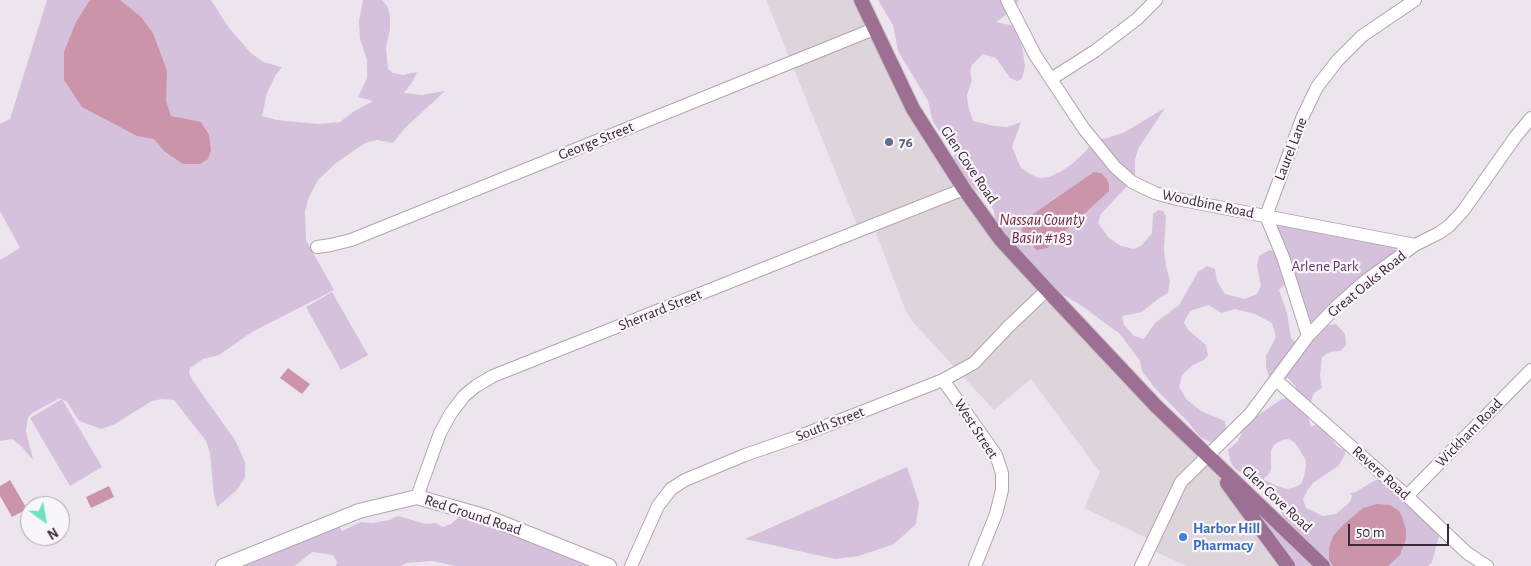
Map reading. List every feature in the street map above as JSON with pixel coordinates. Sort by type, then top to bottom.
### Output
[{"type":"main road","name":"Glen Cove Road","points":[[861,0],[913,109],[964,189],[1000,239],[1156,406],[1323,566]]},
{"type":"main road","name":"Glen Cove Road","points":[[1208,457],[1288,566]]},
{"type":"street","name":"Woodbine Road","points":[[1007,0],[1035,55],[1084,129],[1115,167],[1132,182],[1155,193],[1177,199],[1415,244]]},
{"type":"street","points":[[1051,79],[1095,51],[1137,18],[1156,0]]},
{"type":"street","name":"Laurel Lane","points":[[1266,216],[1303,116],[1318,87],[1337,61],[1362,36],[1415,0]]},
{"type":"street","name":"George Street","points":[[316,247],[351,240],[874,29]]},
{"type":"street","name":"Great Oaks Road","points":[[1141,566],[1178,487],[1250,414],[1308,336],[1364,282],[1415,244],[1439,234],[1449,226],[1463,211],[1531,118]]},
{"type":"street","name":"Sherrard Street","points":[[417,497],[440,433],[451,413],[470,392],[493,376],[964,189]]},
{"type":"street","points":[[1266,216],[1283,256],[1308,336]]},
{"type":"street","name":"South Street","points":[[631,566],[658,506],[671,489],[686,480],[745,455],[800,436],[943,380],[974,363],[1046,290]]},
{"type":"street","name":"Wickham Road","points":[[1407,496],[1531,370]]},
{"type":"street","name":"West Street","points":[[943,380],[996,455],[1002,472],[1002,490],[996,514],[976,566]]},
{"type":"street","name":"Revere Road","points":[[1276,380],[1407,496],[1467,553],[1487,566]]},
{"type":"street","name":"Red Ground Road","points":[[223,566],[359,511],[417,497],[487,517],[609,566]]},
{"type":"shaded area","points":[[766,0],[861,0],[964,189],[1208,457],[1288,566],[1186,566],[1150,549],[1153,541],[1084,508],[1100,472],[1031,379],[994,410],[911,320],[873,225],[859,230]]},
{"type":"green space","points":[[47,0],[211,0],[229,28],[250,52],[263,62],[282,67],[275,76],[267,93],[262,116],[277,120],[318,124],[340,122],[373,101],[358,97],[367,78],[367,60],[360,39],[359,21],[363,0],[382,0],[387,6],[390,15],[390,29],[386,47],[388,69],[393,73],[403,75],[417,72],[404,93],[422,95],[445,91],[405,128],[393,143],[377,140],[365,143],[336,163],[318,180],[309,197],[305,211],[306,240],[334,290],[252,332],[219,355],[203,359],[190,368],[189,373],[193,381],[235,440],[245,462],[245,477],[237,490],[217,507],[210,453],[206,441],[174,400],[162,399],[152,401],[115,424],[102,429],[79,421],[67,402],[60,398],[32,413],[28,418],[26,431],[33,460],[12,439],[0,441],[0,260],[20,248],[0,211],[0,124],[10,119]]},
{"type":"green space","name":"Arlene Park","points":[[878,0],[1019,0],[1007,14],[996,22],[1014,26],[1022,46],[1025,66],[1022,79],[1017,81],[1010,78],[996,58],[983,54],[972,65],[970,72],[972,80],[967,95],[968,106],[973,121],[1007,127],[1021,122],[1012,147],[1021,168],[1040,178],[1049,177],[1072,164],[1087,150],[1093,140],[1125,132],[1165,108],[1138,149],[1135,160],[1135,176],[1101,214],[1098,223],[1109,238],[1121,246],[1134,249],[1142,245],[1152,233],[1153,214],[1158,210],[1163,211],[1166,216],[1164,249],[1170,281],[1168,293],[1142,312],[1122,316],[1124,325],[1134,336],[1144,339],[1155,323],[1179,305],[1198,272],[1207,266],[1215,269],[1217,281],[1225,294],[1245,299],[1257,294],[1261,286],[1257,266],[1259,256],[1269,250],[1278,252],[1266,216],[1415,245],[1308,336],[1289,285],[1284,285],[1279,290],[1287,313],[1291,338],[1297,344],[1315,335],[1328,325],[1336,324],[1345,334],[1346,345],[1341,351],[1330,352],[1322,357],[1320,376],[1322,388],[1314,393],[1307,414],[1311,427],[1329,417],[1328,434],[1337,446],[1346,451],[1338,466],[1313,483],[1307,491],[1303,499],[1306,508],[1323,516],[1336,514],[1350,502],[1352,496],[1350,493],[1356,492],[1385,476],[1440,532],[1432,562],[1428,566],[1288,566],[1208,457],[1288,526],[1276,502],[1264,487],[1235,469],[1230,461],[1228,450],[1238,441],[1244,427],[1254,418],[1282,399],[1292,397],[1296,392],[1296,387],[1288,378],[1280,380],[1269,376],[1266,367],[1266,356],[1276,337],[1272,323],[1255,314],[1235,309],[1221,313],[1209,305],[1190,311],[1184,322],[1188,330],[1206,345],[1208,356],[1193,365],[1182,375],[1179,387],[1187,400],[1201,411],[1225,421],[1226,431],[1210,442],[1200,437],[1154,387],[1142,371],[1140,361],[1120,334],[1079,304],[1037,280],[993,228],[994,211],[988,201],[964,179],[955,165],[954,151],[933,122],[928,101],[898,51],[893,25]],"holes":[[[1288,439],[1294,442],[1305,459],[1306,465],[1301,484],[1287,489],[1263,479],[1269,474],[1271,469],[1271,450],[1275,444]]]},
{"type":"green space","points":[[332,292],[368,355],[341,370],[306,307]]},
{"type":"green space","points":[[62,399],[102,467],[70,486],[30,418]]},
{"type":"green space","points":[[907,467],[919,503],[916,524],[894,544],[859,556],[835,559],[745,539]]},
{"type":"green space","points":[[463,514],[516,535],[533,544],[554,547],[601,566],[456,566],[432,561],[406,563],[401,566],[336,566],[337,562],[333,555],[312,552],[295,566],[229,566],[337,523],[342,531],[361,522],[373,523],[398,516],[426,524],[435,523],[443,527],[451,524]]},
{"type":"water","points":[[90,0],[120,0],[141,17],[153,33],[167,71],[166,101],[171,116],[201,122],[209,135],[211,150],[208,159],[200,164],[183,164],[164,151],[154,139],[137,136],[82,107],[64,80],[64,52],[76,22]]},
{"type":"water","name":"Nassau County Basin #183","points":[[1094,172],[1101,173],[1106,178],[1109,184],[1109,191],[1047,248],[1037,250],[1028,242],[1022,230],[1023,221]]},
{"type":"water","points":[[288,368],[310,384],[302,394],[280,378]]},
{"type":"water","points":[[10,480],[20,497],[20,513],[12,517],[0,496],[0,486]]},
{"type":"water","points":[[109,486],[114,497],[91,508],[86,497]]},
{"type":"water","points":[[1377,504],[1390,505],[1399,511],[1402,517],[1406,530],[1406,539],[1400,555],[1388,566],[1333,566],[1329,560],[1329,548],[1333,536],[1363,508]]},
{"type":"place","name":"76","points":[[889,142]]},
{"type":"place","name":"Harbor Hill Pharmacy","points":[[1183,537]]}]
